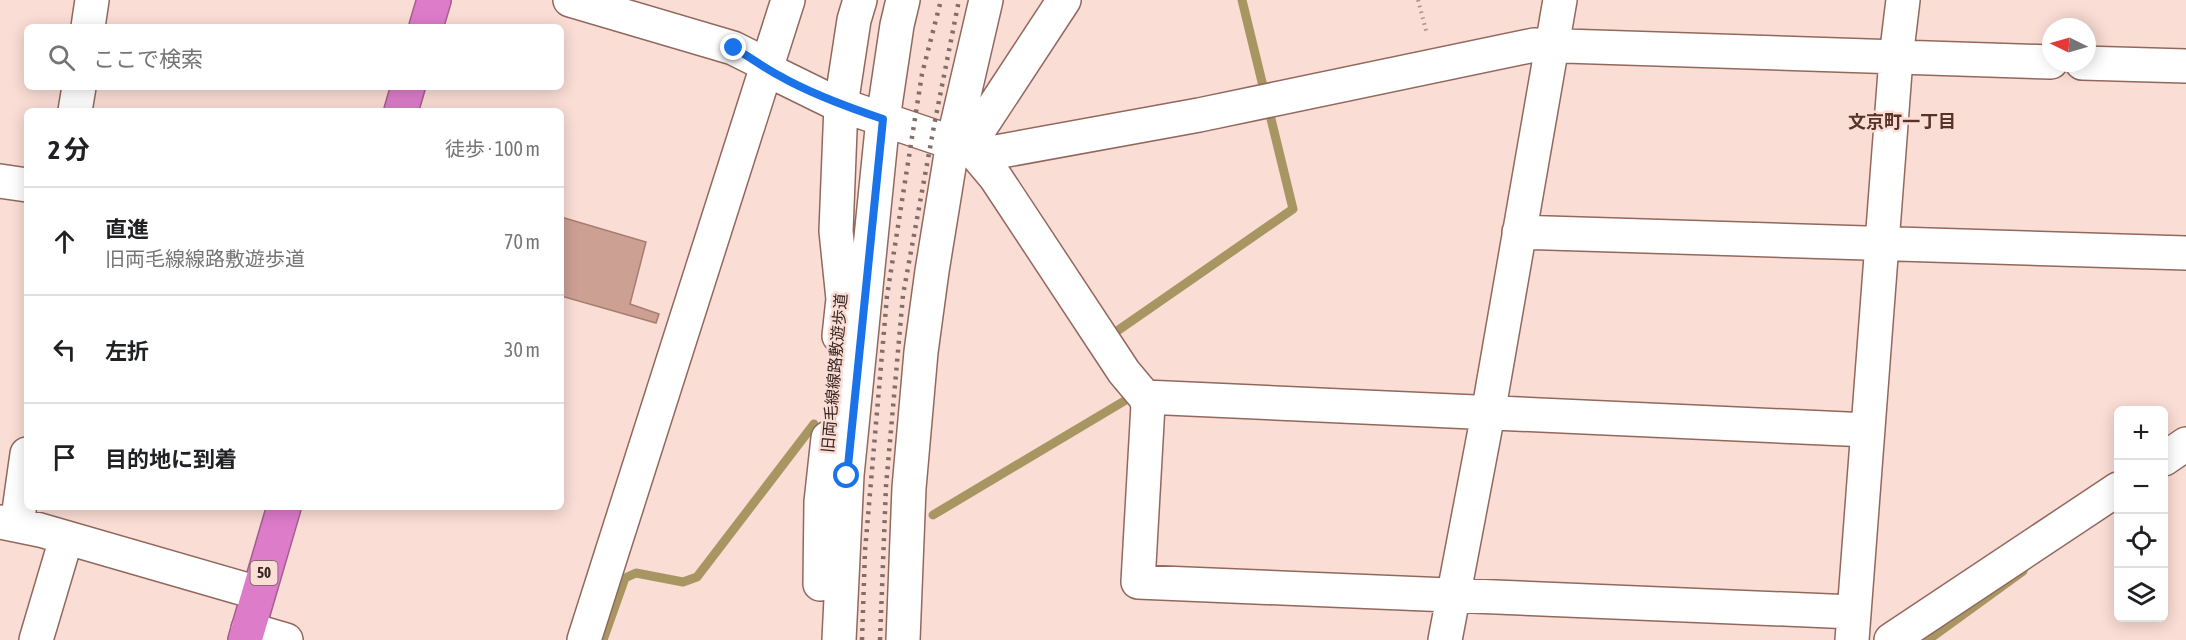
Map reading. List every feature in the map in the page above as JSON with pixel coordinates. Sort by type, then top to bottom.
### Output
[{"type":"highway","points":[[427,24],[434,0]]},
{"type":"highway","points":[[402,108],[407,90]]},
{"type":"highway","name":"50","points":[[246,634],[283,510]]},
{"type":"street","points":[[88,24],[92,0]]},
{"type":"street","points":[[570,0],[734,48],[776,74],[841,105],[985,154],[1199,115],[1534,45],[2042,62]]},
{"type":"street","points":[[584,640],[788,0]]},
{"type":"street","name":"旧両毛線線路敷遊歩道","points":[[819,640],[821,502],[843,299],[836,231],[841,105],[854,20],[860,0]]},
{"type":"street","name":"旧両毛線線路敷遊歩道","points":[[839,640],[847,476],[883,119],[903,0]]},
{"type":"street","points":[[903,640],[908,500],[921,352],[932,271],[964,147],[986,0]]},
{"type":"street","points":[[964,147],[978,131],[1064,0]]},
{"type":"street","points":[[1446,640],[1560,0]]},
{"type":"street","points":[[964,147],[996,178],[1148,405],[1137,582],[1454,594],[1852,626],[1896,58],[1903,0]]},
{"type":"street","points":[[2096,63],[2186,66]]},
{"type":"street","points":[[76,108],[78,90]]},
{"type":"street","points":[[0,181],[24,185]]},
{"type":"street","points":[[1519,232],[2186,254]]},
{"type":"street","points":[[1144,398],[1868,430]]},
{"type":"street","points":[[2168,456],[2186,444]]},
{"type":"street","points":[[24,465],[8,524],[40,530],[258,593]]},
{"type":"street","points":[[1891,640],[2114,492]]},
{"type":"street","points":[[36,640],[66,539]]},
{"type":"street","points":[[246,634],[286,640]]},
{"type":"building","points":[[564,218],[646,242],[630,304],[659,314],[656,323],[564,297]]},
{"type":"waterway","points":[[1107,338],[1293,209],[1242,0]]},
{"type":"waterway","points":[[933,515],[1131,397],[1129,394]]},
{"type":"waterway","points":[[603,640],[625,578],[636,573],[683,582],[697,577],[814,424]]},
{"type":"waterway","points":[[1928,640],[2023,571]]},
{"type":"railway","points":[[862,640],[865,551],[887,296],[922,74],[941,0]]},
{"type":"railway","points":[[880,640],[886,486],[903,295],[959,0]]},
{"type":"district","name":"文京町一丁目","points":[[1902,122]]},
{"type":"route","points":[[734,48],[776,74],[835,104],[883,119],[847,476]]}]
